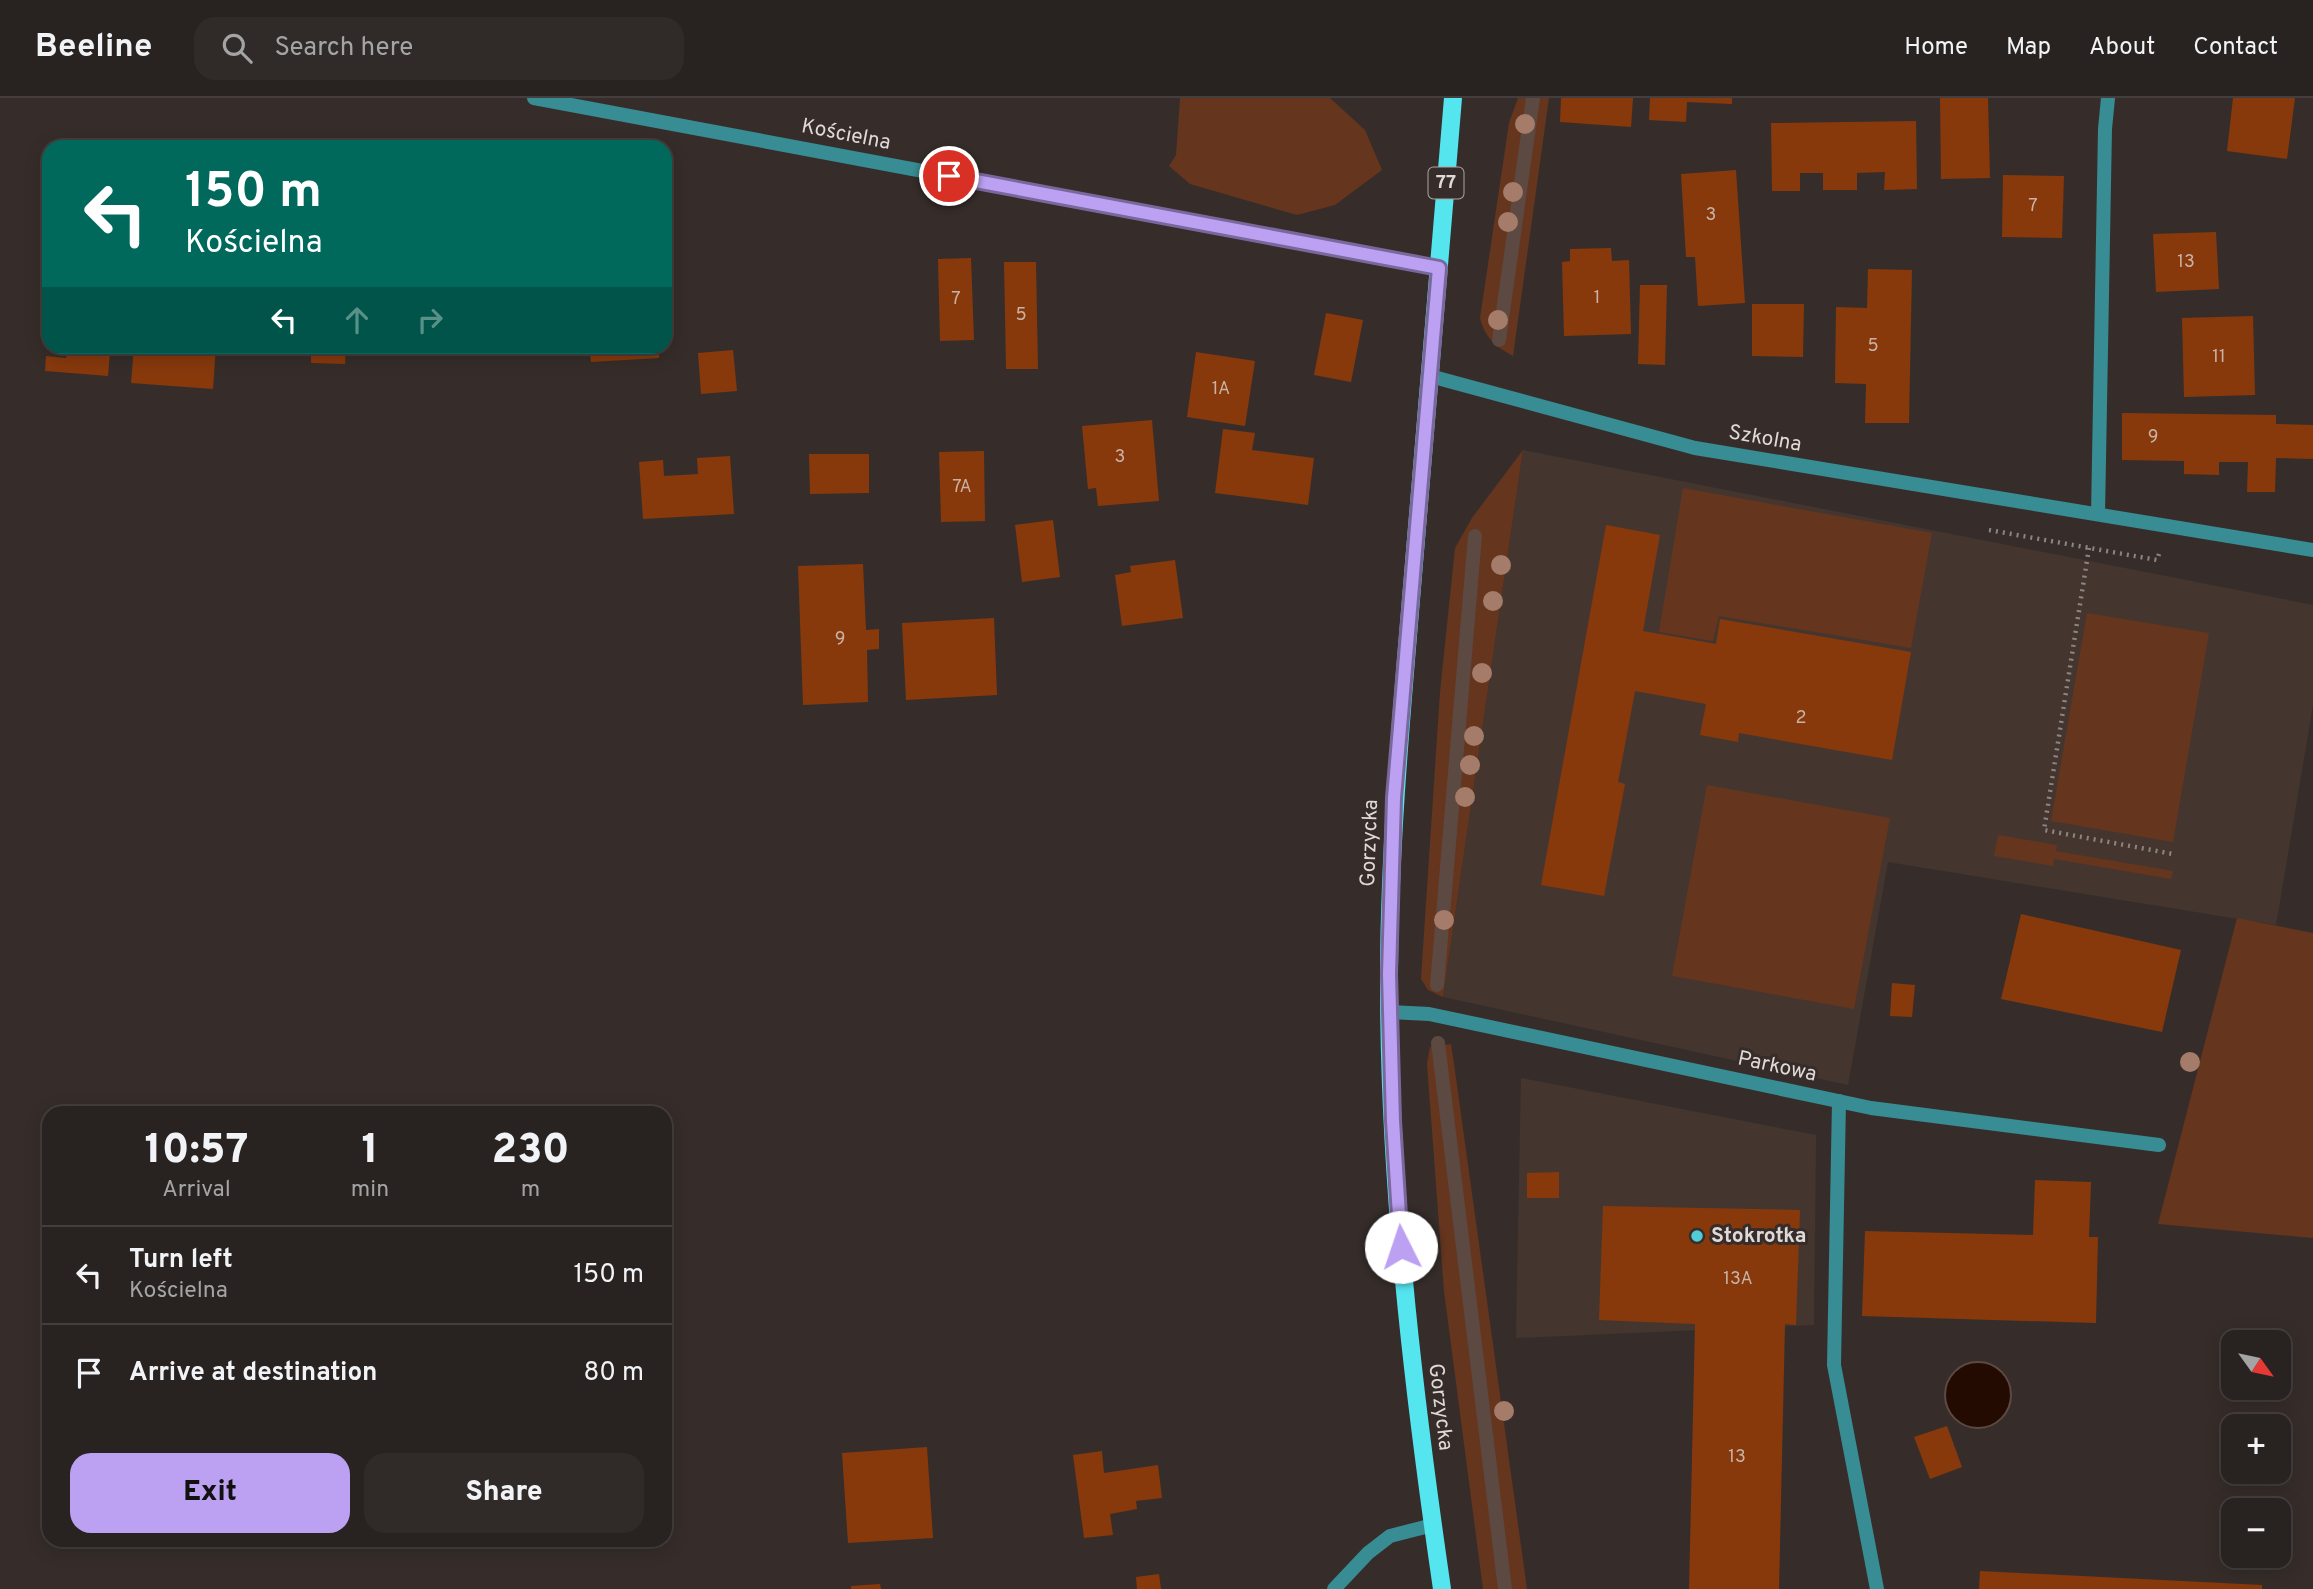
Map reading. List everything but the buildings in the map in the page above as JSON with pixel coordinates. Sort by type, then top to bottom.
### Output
[{"type":"main road","name":"Gorzycka","points":[[1442,1589],[1402,1266],[1390,1012],[1394,798],[1453,98]]},
{"type":"street","name":"Kościelna","points":[[534,98],[1439,268]]},
{"type":"street","points":[[2098,514],[2105,128],[2108,98]]},
{"type":"street","name":"Szkolna","points":[[1430,376],[1695,448],[2313,550]]},
{"type":"street","name":"Parkowa","points":[[1390,1012],[1429,1014],[1871,1108],[2159,1144]]},
{"type":"street","points":[[1839,1101],[1834,1365],[1877,1589]]},
{"type":"street","points":[[1335,1589],[1368,1553],[1390,1536],[1433,1525]]},
{"type":"path","points":[[2089,548],[2044,830],[2173,854]]},
{"type":"shaded area","points":[[1180,98],[1330,98],[1365,130],[1382,170],[1335,205],[1297,215],[1190,184],[1169,166],[1176,155]]},
{"type":"shaded area","points":[[1518,98],[1549,98],[1513,356],[1492,341],[1480,318],[1509,123]]},
{"type":"shaded area","points":[[1523,450],[2313,605],[2313,705],[2276,925],[1888,862],[1848,1085],[1443,997]]},
{"type":"shaded area","points":[[1523,450],[1443,997],[1428,990],[1421,979],[1440,692],[1455,548],[1472,518]]},
{"type":"shaded area","points":[[1683,488],[1932,533],[1911,648],[1719,616],[1713,641],[1659,632]]},
{"type":"shaded area","points":[[2087,613],[2209,633],[2173,842],[2051,821]]},
{"type":"shaded area","points":[[1707,785],[1890,818],[1854,1009],[1672,976]]},
{"type":"shaded area","points":[[1998,835],[2057,845],[2056,851],[2173,871],[2171,879],[2054,859],[2053,866],[1994,856]]},
{"type":"shaded area","points":[[2237,918],[2313,933],[2313,1238],[2158,1224]]},
{"type":"shaded area","points":[[1451,1044],[1527,1589],[1483,1589],[1444,1291],[1427,1064],[1430,1047]]},
{"type":"shaded area","points":[[1521,1078],[1816,1135],[1814,1325],[1516,1338]]},
{"type":"shaded area","points":[[1978,1362],[1991,1365],[2001,1372],[2008,1382],[2011,1395],[2008,1408],[2001,1418],[1991,1425],[1978,1428],[1965,1425],[1955,1418],[1948,1408],[1945,1395],[1948,1382],[1955,1372],[1965,1365]]},
{"type":"waterway","points":[[1499,340],[1533,98]]},
{"type":"waterway","points":[[1437,985],[1475,536]]},
{"type":"waterway","points":[[1438,1043],[1505,1589]]},
{"type":"place","name":"Stokrotka","points":[[1697,1236]]},
{"type":"route","points":[[949,176],[1439,268],[1394,798],[1389,974],[1393,1121],[1401,1247]]}]
